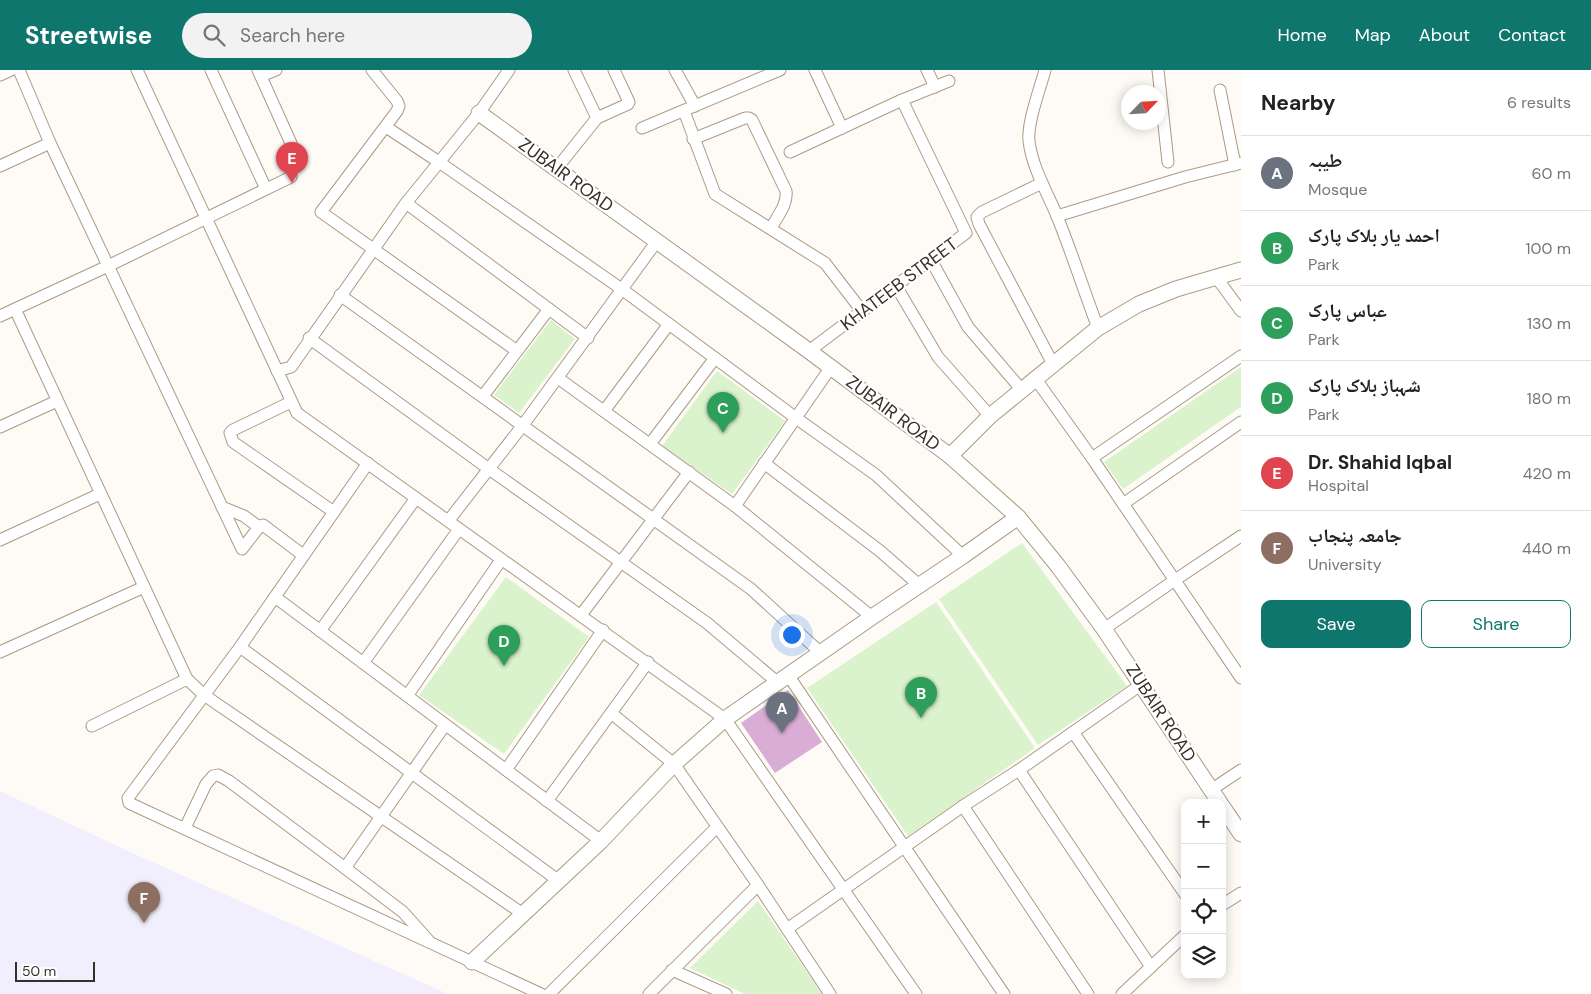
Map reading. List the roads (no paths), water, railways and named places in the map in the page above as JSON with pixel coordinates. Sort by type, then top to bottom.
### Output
[{"type":"street","points":[[0,75],[10,70]]},
{"type":"street","points":[[19,70],[50,143],[242,550],[259,527],[263,525],[303,555]]},
{"type":"street","points":[[137,70],[297,413],[449,520],[501,560],[648,662],[725,719],[916,994]]},
{"type":"street","points":[[212,70],[266,189]]},
{"type":"street","points":[[276,70],[260,73],[298,161]]},
{"type":"street","points":[[372,70],[399,106],[386,128],[321,212],[517,351]]},
{"type":"street","points":[[277,371],[291,367],[372,249],[406,203],[479,113],[509,70]]},
{"type":"street","points":[[574,70],[597,118]]},
{"type":"street","points":[[557,168],[597,118],[628,104],[629,102],[614,70]]},
{"type":"street","points":[[675,70],[695,106]]},
{"type":"street","points":[[642,128],[780,70]]},
{"type":"street","points":[[815,70],[842,128]]},
{"type":"street","points":[[927,70],[935,87]]},
{"type":"street","points":[[1045,70],[1029,129],[1028,140],[1042,183],[1057,216],[1098,328]]},
{"type":"street","points":[[1158,70],[1168,162]]},
{"type":"street","points":[[790,152],[902,100],[949,81]]},
{"type":"street","points":[[1057,216],[1185,177],[1238,164],[1220,90]]},
{"type":"street","name":"KHATEEB STREET","points":[[809,351],[966,233],[902,100]]},
{"type":"street","points":[[684,111],[715,194],[826,263],[862,311]]},
{"type":"street","name":"ZUBAIR ROAD","points":[[479,113],[831,367],[950,456],[1018,517],[1058,566],[1104,629],[1216,796]]},
{"type":"street","points":[[693,138],[744,118],[752,120],[786,191],[785,203],[771,228]]},
{"type":"street","points":[[386,128],[439,162],[623,290],[876,475],[964,556]]},
{"type":"street","points":[[0,166],[50,143]]},
{"type":"street","points":[[0,316],[108,266],[291,176]]},
{"type":"street","points":[[1042,183],[982,212],[978,217],[979,224],[1053,364]]},
{"type":"street","points":[[406,203],[588,338]]},
{"type":"street","points":[[966,233],[979,224]]},
{"type":"street","points":[[449,520],[523,425],[657,242]]},
{"type":"street","points":[[930,260],[968,327],[1021,389]]},
{"type":"street","points":[[950,456],[990,416],[1021,389],[1098,328],[1139,304],[1176,289],[1241,270]]},
{"type":"street","points":[[1216,277],[1241,311]]},
{"type":"street","points":[[896,286],[938,357],[990,416]]},
{"type":"street","points":[[340,295],[751,589],[821,652]]},
{"type":"street","points":[[15,309],[186,679],[204,696],[523,914]]},
{"type":"street","points":[[483,396],[548,309]]},
{"type":"street","points":[[604,411],[669,324]]},
{"type":"street","points":[[310,338],[489,469],[623,562],[783,678],[904,848],[1004,994]]},
{"type":"street","points":[[1092,458],[1241,356]]},
{"type":"street","points":[[650,444],[715,358]]},
{"type":"street","points":[[735,506],[831,367]]},
{"type":"street","points":[[558,378],[735,506],[872,617]]},
{"type":"street","points":[[1035,378],[1092,458],[1241,678]]},
{"type":"street","points":[[0,427],[57,401]]},
{"type":"street","points":[[291,402],[233,430],[230,433],[231,438],[334,512]]},
{"type":"street","points":[[1123,504],[1241,422]]},
{"type":"street","points":[[368,463],[240,647],[128,798],[129,803],[541,994]]},
{"type":"street","points":[[764,463],[880,551],[919,585]]},
{"type":"street","points":[[581,615],[623,562],[689,472]]},
{"type":"street","points":[[0,540],[100,494]]},
{"type":"street","points":[[320,631],[416,498]]},
{"type":"street","points":[[222,507],[244,516],[259,527]]},
{"type":"street","points":[[472,962],[601,841],[674,764],[725,719],[1018,517]]},
{"type":"street","points":[[363,663],[459,529]]},
{"type":"street","points":[[1104,629],[1241,536]]},
{"type":"street","points":[[407,696],[501,560]]},
{"type":"street","points":[[0,652],[144,587]]},
{"type":"street","points":[[275,597],[601,841]]},
{"type":"street","points":[[506,770],[603,630]]},
{"type":"street","points":[[240,647],[558,881]]},
{"type":"street","points":[[547,801],[648,662]]},
{"type":"street","points":[[92,726],[186,679]]},
{"type":"street","points":[[787,929],[1142,684]]},
{"type":"street","points":[[611,713],[674,764],[758,885],[830,994]]},
{"type":"street","points":[[346,868],[445,725]]},
{"type":"street","points":[[1073,732],[1182,889]]},
{"type":"street","points":[[1019,770],[1150,967]]},
{"type":"street","points":[[1216,796],[1241,770]]},
{"type":"street","points":[[185,828],[206,784],[213,776],[218,775],[229,780],[403,912],[431,944]]},
{"type":"street","points":[[963,806],[1088,994]]},
{"type":"street","points":[[1226,812],[1241,834]]},
{"type":"street","points":[[549,994],[718,827]]},
{"type":"street","points":[[649,994],[758,885]]},
{"type":"street","points":[[1226,902],[1241,893]]},
{"type":"street","points":[[1122,994],[1181,939]]},
{"type":"street","points":[[672,970],[726,994]]},
{"type":"place","name":"Dr. Shahid Iqbal","points":[[292,183]]},
{"type":"place","name":"عباس پارک","points":[[723,433]]},
{"type":"place","name":"شہباز بلاک پارک","points":[[504,666]]},
{"type":"place","name":"احمد یار بلاک پارک","points":[[921,718]]},
{"type":"place","name":"طیبہ","points":[[782,733]]},
{"type":"place","name":"جامعہ پنجاب","points":[[144,923]]}]
